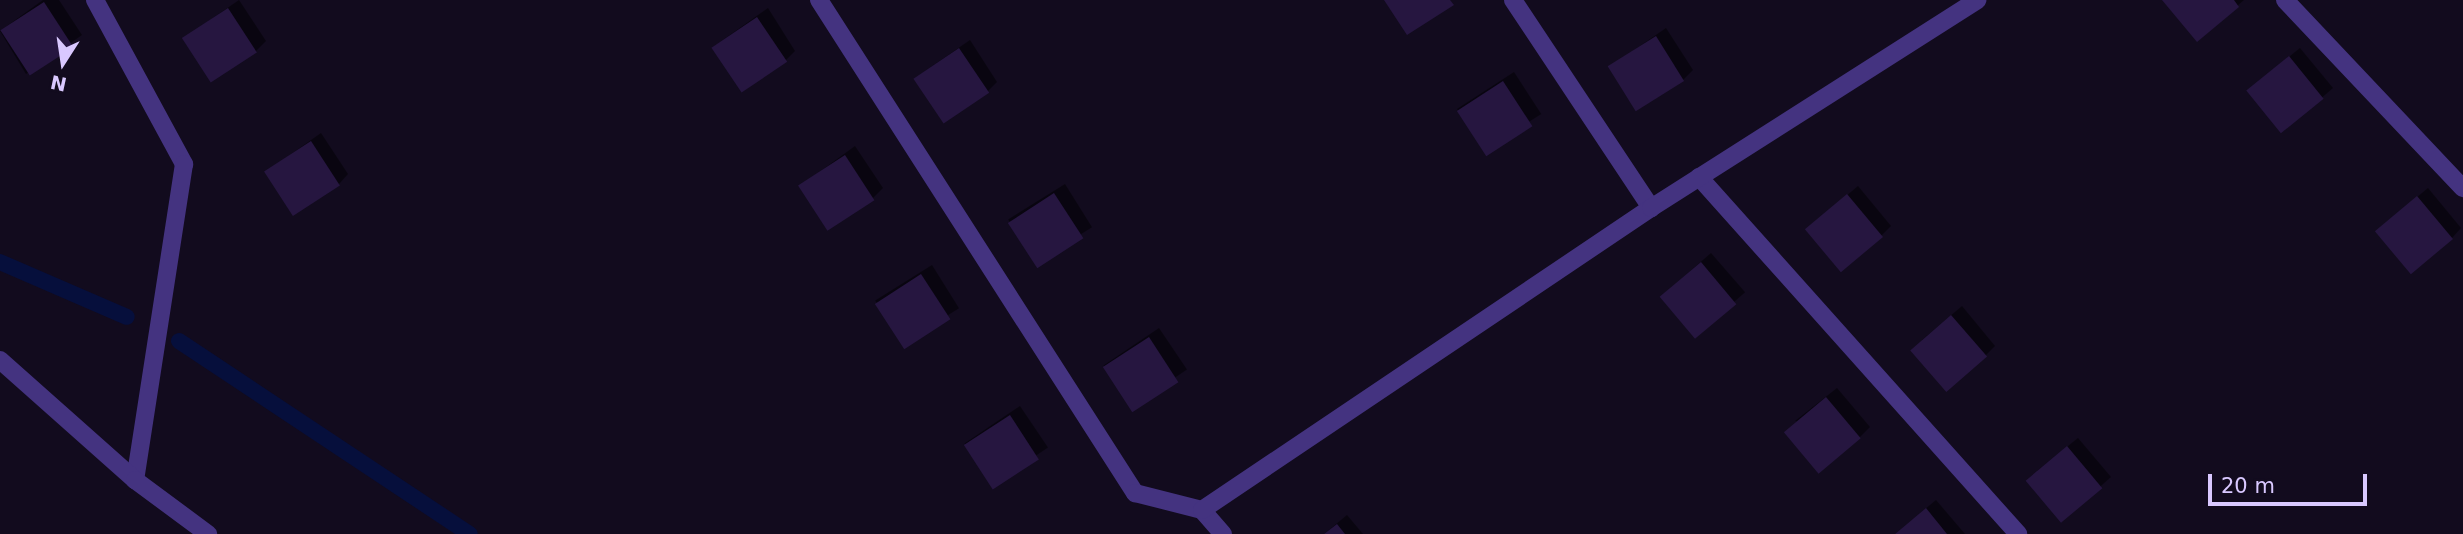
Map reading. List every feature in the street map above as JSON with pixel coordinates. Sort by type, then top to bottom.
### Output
[{"type":"street","points":[[95,0],[184,164],[135,480]]},
{"type":"street","points":[[819,0],[1135,493],[1202,510],[1223,534]]},
{"type":"street","points":[[1513,0],[1651,208]]},
{"type":"street","points":[[1202,510],[1651,208],[1977,0]]},
{"type":"street","points":[[2285,0],[2463,188]]},
{"type":"street","points":[[1699,177],[2018,534]]},
{"type":"street","points":[[0,360],[135,480],[208,534]]},
{"type":"building","points":[[1384,0],[1450,0],[1454,5],[1407,35]]},
{"type":"building","points":[[2162,0],[2234,0],[2239,7],[2197,42]]},
{"type":"building","points":[[44,2],[73,47],[30,76],[0,30]]},
{"type":"building","points":[[228,8],[257,52],[211,82],[182,38]]},
{"type":"building","points":[[757,17],[787,62],[742,93],[711,48]]},
{"type":"building","points":[[1656,36],[1684,81],[1636,111],[1608,66]]},
{"type":"building","points":[[959,48],[989,93],[944,124],[913,79]]},
{"type":"building","points":[[2289,56],[2324,99],[2281,133],[2246,91]]},
{"type":"building","points":[[1503,81],[1532,126],[1486,156],[1457,111]]},
{"type":"building","points":[[311,141],[340,185],[293,216],[264,171]]},
{"type":"building","points":[[845,155],[874,200],[827,231],[798,185]]},
{"type":"building","points":[[1054,193],[1083,238],[1037,268],[1008,223]]},
{"type":"building","points":[[1847,194],[1883,237],[1841,272],[1805,229]]},
{"type":"building","points":[[2417,196],[2453,239],[2411,274],[2375,231]]},
{"type":"building","points":[[1701,262],[1736,304],[1695,339],[1660,297]]},
{"type":"building","points":[[921,274],[950,319],[904,349],[875,304]]},
{"type":"building","points":[[1951,315],[1987,357],[1946,392],[1910,350]]},
{"type":"building","points":[[1149,337],[1178,382],[1132,412],[1103,367]]},
{"type":"building","points":[[1826,397],[1861,438],[1819,474],[1784,432]]},
{"type":"building","points":[[1010,415],[1039,459],[993,489],[964,445]]},
{"type":"building","points":[[2067,446],[2102,488],[2061,523],[2026,481]]},
{"type":"building","points":[[1926,508],[1947,534],[1895,534]]},
{"type":"building","points":[[1337,524],[1345,534],[1324,534]]},
{"type":"waterway","points":[[0,262],[127,317]]},
{"type":"waterway","points":[[179,341],[470,534]]}]
